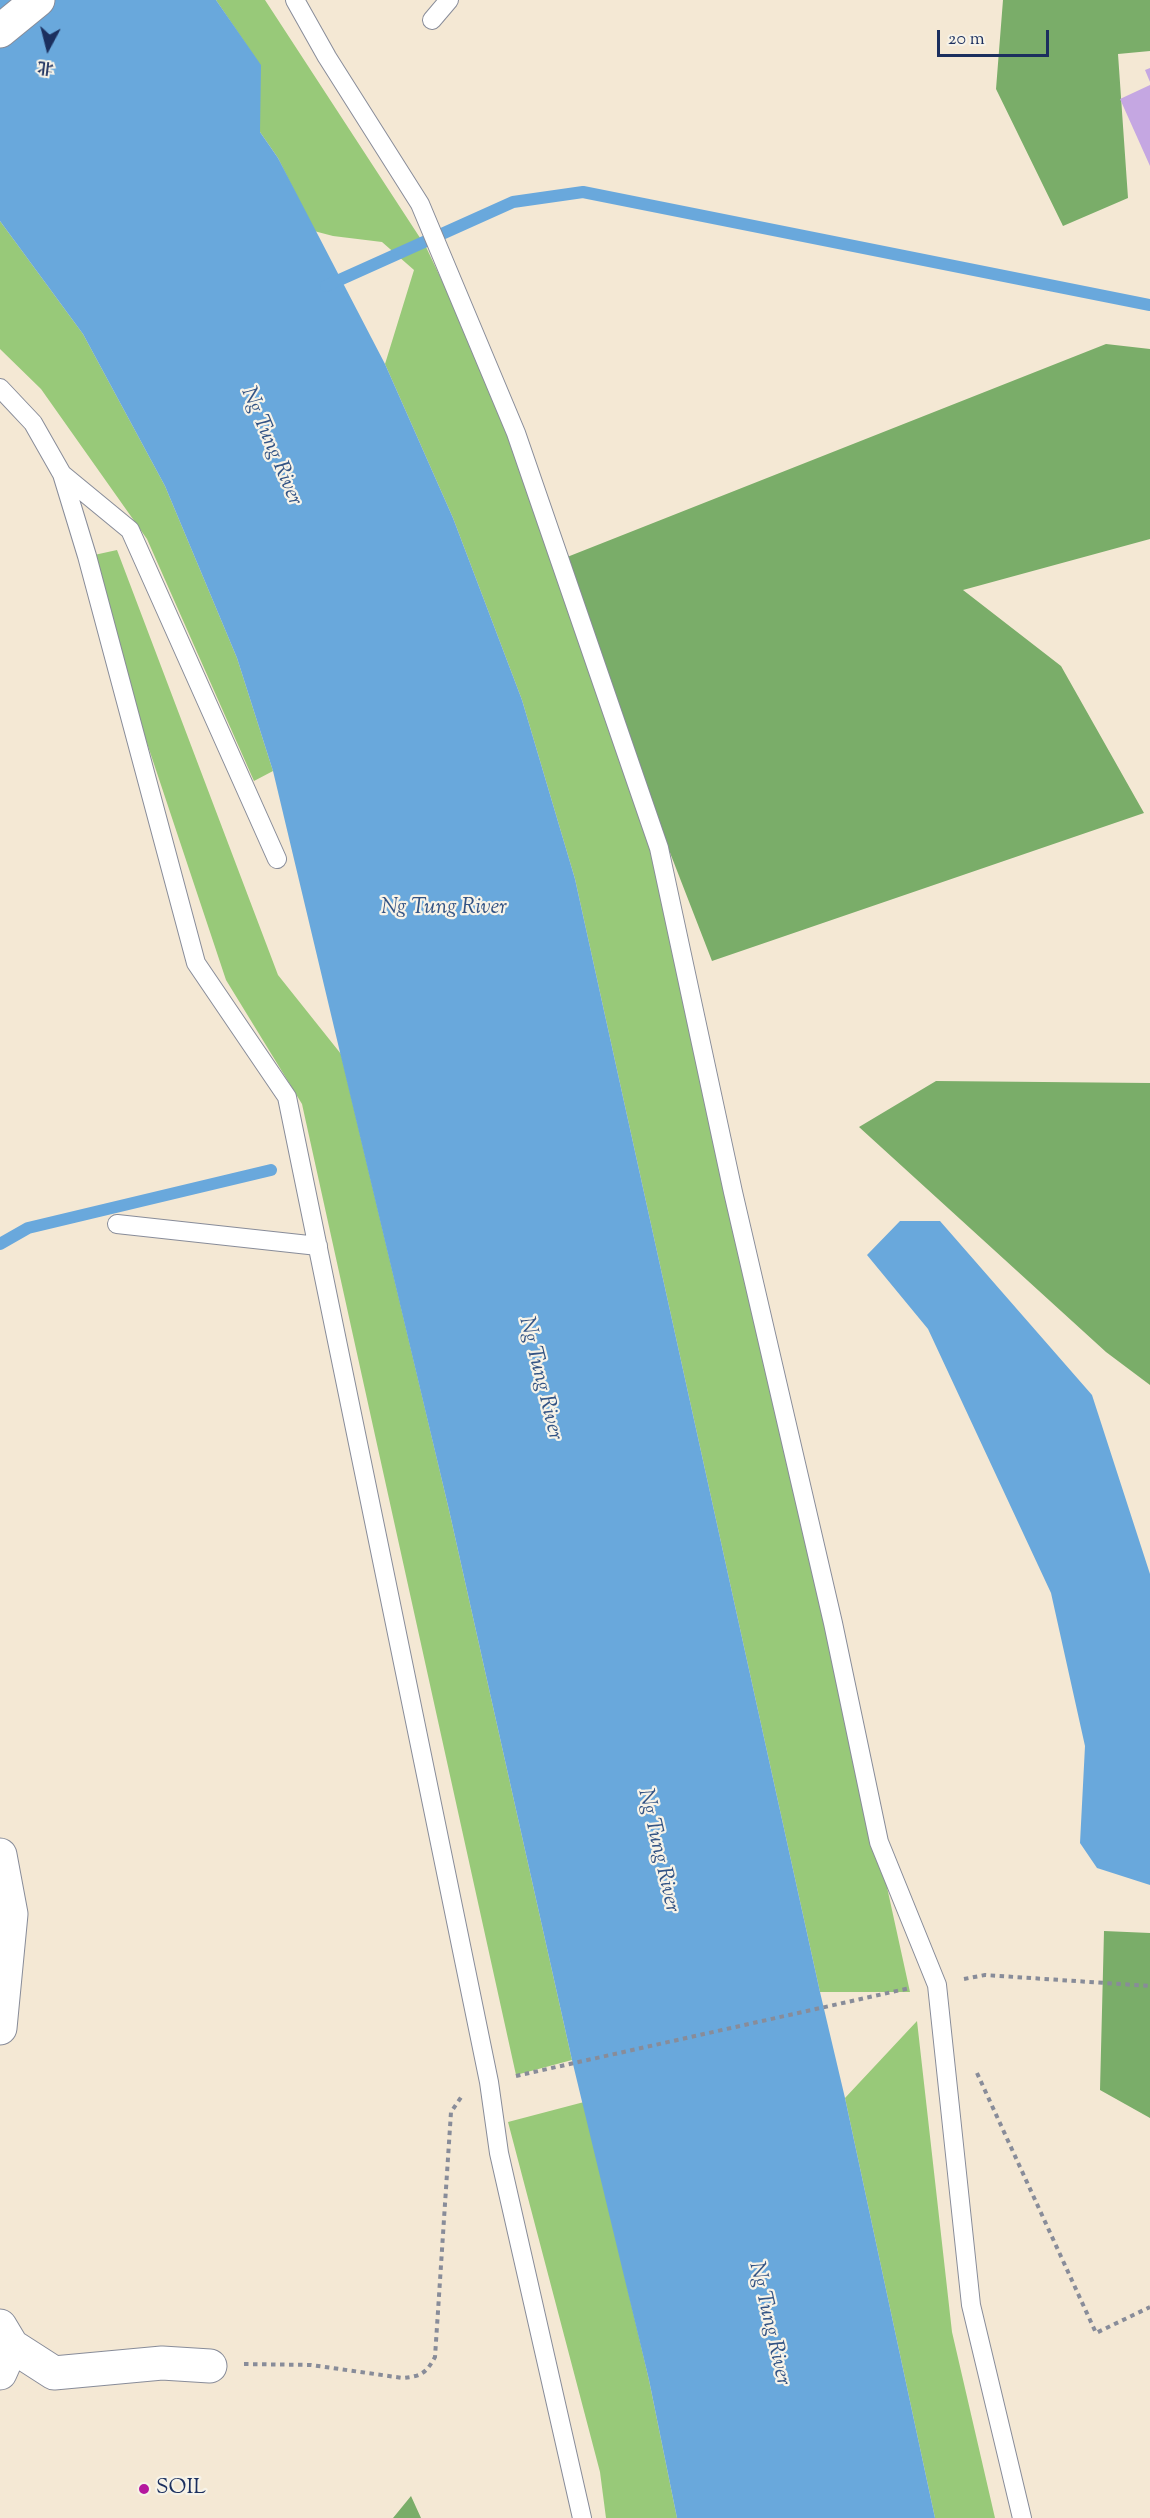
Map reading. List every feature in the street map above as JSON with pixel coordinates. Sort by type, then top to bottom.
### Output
[{"type":"street","points":[[0,31],[38,0]]},
{"type":"street","points":[[0,1855],[11,1914],[0,2028]]},
{"type":"street","points":[[4,2348],[54,2373],[162,2363],[210,2366]]},
{"type":"lane","points":[[295,0],[327,57],[420,204],[516,434],[659,848],[733,1192],[833,1623],[879,1842],[937,1985],[971,2305],[1022,2518]]},
{"type":"lane","points":[[432,20],[448,0]]},
{"type":"lane","points":[[0,388],[33,423],[62,474],[90,567],[196,963],[287,1097],[489,2082],[499,2153],[582,2518]]},
{"type":"lane","points":[[62,474],[130,530],[277,859]]},
{"type":"lane","points":[[117,1224],[318,1246]]},
{"type":"path","points":[[937,1985],[985,1975],[1150,1986]]},
{"type":"path","points":[[508,2078],[902,1989]]},
{"type":"path","points":[[976,2072],[1096,2333],[1150,2307]]},
{"type":"path","points":[[210,2366],[265,2363],[311,2365],[403,2378],[418,2377],[429,2368],[435,2357],[451,2112],[464,2094],[489,2082]]},
{"type":"green space","points":[[216,0],[265,0],[426,247],[519,444],[659,848],[910,1992],[820,1992],[575,879],[522,700],[453,518],[385,364],[414,270],[382,242],[333,236],[314,231],[278,158],[260,132],[260,65]]},
{"type":"green space","points":[[1003,0],[1150,0],[1150,51],[1118,54],[1128,198],[1063,226],[996,89]]},
{"type":"green space","points":[[0,221],[83,334],[165,486],[237,658],[273,771],[254,781],[147,539],[41,389],[0,349]]},
{"type":"green space","points":[[1106,344],[1150,349],[1150,539],[963,590],[1061,666],[1144,813],[712,961],[557,561]]},
{"type":"green space","points":[[117,550],[278,975],[341,1054],[449,1510],[572,2060],[516,2075],[302,1104],[226,980],[85,557]]},
{"type":"green space","points":[[936,1081],[1150,1083],[1150,1385],[1106,1352],[859,1127]]},
{"type":"green space","points":[[1104,1931],[1150,1933],[1150,2118],[1100,2090]]},
{"type":"green space","points":[[917,2021],[952,2332],[995,2518],[935,2518],[845,2098]]},
{"type":"green space","points":[[584,2102],[649,2380],[677,2518],[606,2518],[600,2472],[508,2122]]},
{"type":"green space","points":[[411,2496],[421,2518],[393,2518]]},
{"type":"water","name":"Ng Tung River","points":[[0,0],[216,0],[261,65],[260,132],[278,158],[385,364],[453,518],[522,700],[575,879],[845,2098],[935,2518],[677,2518],[649,2380],[572,2060],[449,1510],[273,771],[237,658],[165,486],[83,334],[0,221]]},
{"type":"water","points":[[900,1221],[940,1221],[1092,1395],[1150,1574],[1150,1885],[1097,1868],[1080,1843],[1085,1746],[1051,1593],[928,1329],[867,1255]]},
{"type":"building","points":[[1150,68],[1150,82],[1145,70]]},
{"type":"building","points":[[1150,85],[1150,166],[1120,99]]},
{"type":"waterway","points":[[326,286],[513,202],[583,192],[1150,305]]},
{"type":"waterway","points":[[0,1244],[28,1228],[271,1170]]},
{"type":"place","name":"SOIL","points":[[144,2489]]}]
